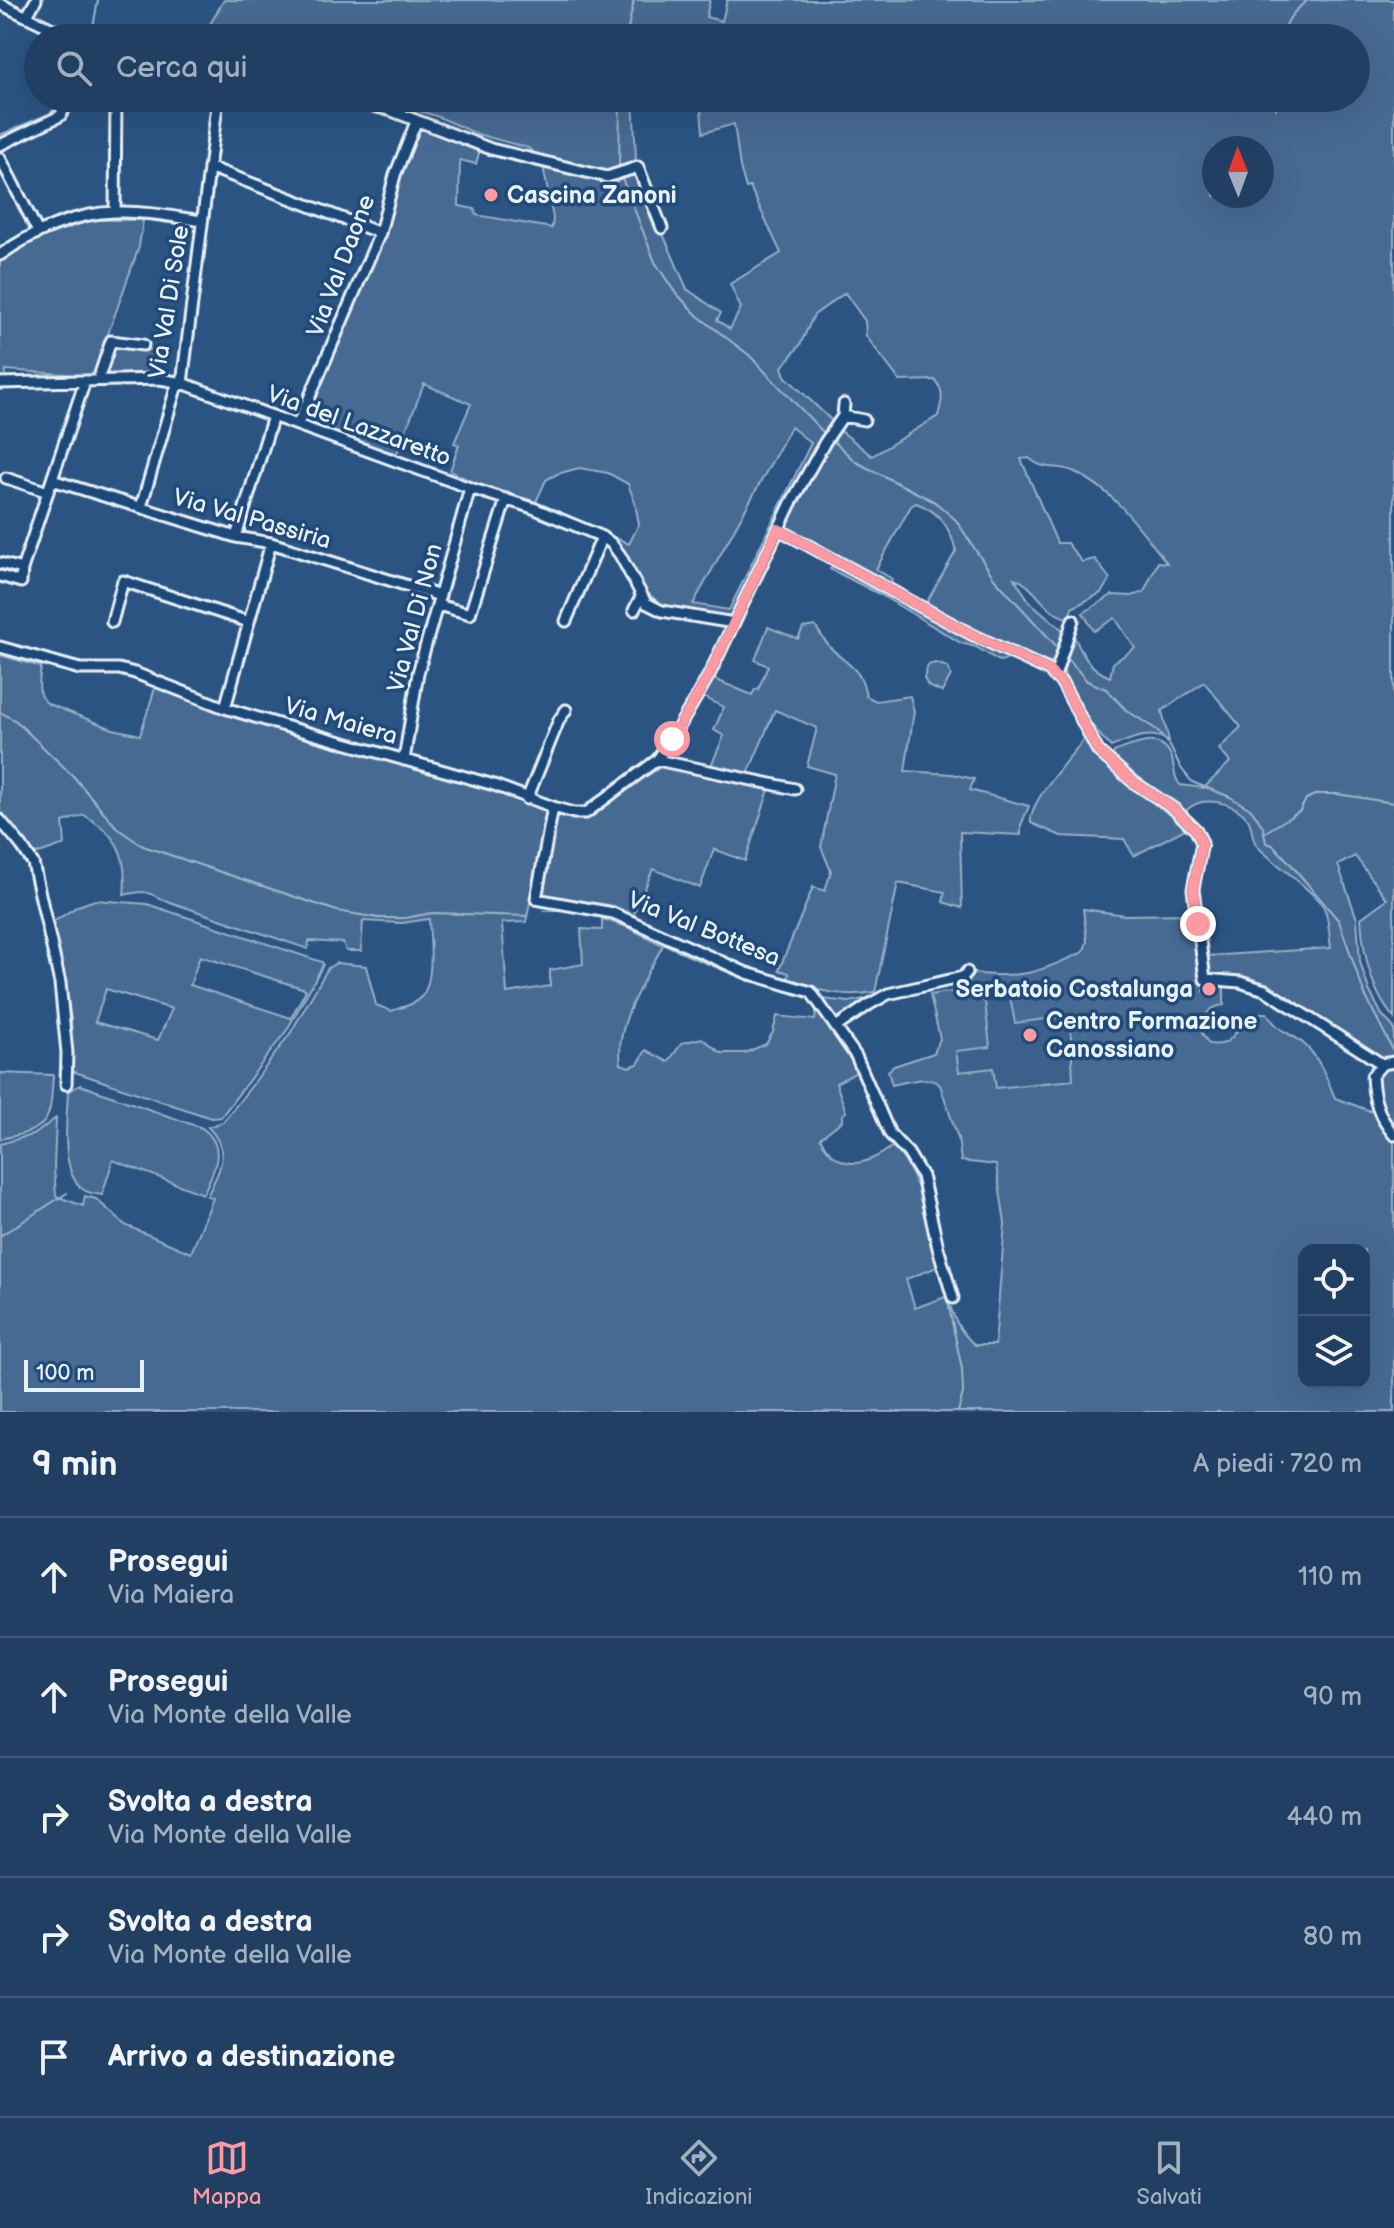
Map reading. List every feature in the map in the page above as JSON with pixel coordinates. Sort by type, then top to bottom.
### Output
[{"type":"street","points":[[27,16],[36,0]]},
{"type":"street","points":[[0,4],[43,24]]},
{"type":"street","points":[[0,145],[62,112]]},
{"type":"street","points":[[115,212],[116,112]]},
{"type":"street","name":"Via Val Di Sole","points":[[141,507],[176,388],[182,383],[216,112]]},
{"type":"street","points":[[394,112],[491,149],[611,177],[638,167],[662,228]]},
{"type":"street","name":"Via Val Daone","points":[[298,424],[380,233],[395,175],[416,122]]},
{"type":"street","points":[[0,158],[38,232]]},
{"type":"street","points":[[209,167],[380,233]]},
{"type":"street","points":[[0,255],[38,232],[89,215],[115,212],[202,221]]},
{"type":"street","points":[[98,380],[111,341],[143,345]]},
{"type":"street","name":"Via del Lazzaretto","points":[[0,383],[160,379],[182,383],[533,508],[602,537],[620,555],[641,597]]},
{"type":"street","points":[[0,576],[21,582],[22,569],[85,381]]},
{"type":"street","points":[[844,404],[843,416],[864,420]]},
{"type":"street","points":[[236,537],[273,416]]},
{"type":"street","name":"Via Maiera","points":[[0,647],[80,669],[119,669],[135,673],[225,708],[494,785],[553,807],[586,813],[657,760],[709,675],[778,529],[825,442],[843,416]]},
{"type":"street","points":[[6,478],[48,492]]},
{"type":"street","name":"Via Val Passiria","points":[[52,480],[236,537],[271,543],[439,600],[470,614],[506,499]]},
{"type":"street","name":"Via Val Di Non","points":[[404,760],[418,673],[470,488]]},
{"type":"street","points":[[778,529],[1055,676],[1062,683],[1098,751],[1132,781],[1174,809],[1196,830],[1202,843],[1193,889],[1205,979],[1240,982],[1265,990],[1382,1064]]},
{"type":"street","points":[[566,621],[602,537]]},
{"type":"street","points":[[225,708],[271,543]]},
{"type":"street","points":[[0,563],[22,569]]},
{"type":"street","points":[[112,622],[123,581],[249,622]]},
{"type":"street","points":[[634,610],[641,597],[662,611],[734,623]]},
{"type":"street","points":[[1055,676],[1073,620]]},
{"type":"street","points":[[527,799],[566,710]]},
{"type":"street","points":[[657,760],[795,789]]},
{"type":"street","name":"Via Val Bottesa","points":[[553,807],[536,899],[613,913],[747,973],[811,992],[856,1056],[890,1134],[908,1153],[922,1176],[953,1298]]},
{"type":"street","points":[[0,820],[33,863],[60,983],[67,1053],[66,1084]]},
{"type":"street","points":[[836,1027],[888,994],[963,977],[967,972]]},
{"type":"street","points":[[1394,1062],[1382,1064],[1372,1076],[1382,1121],[1394,1135]]},
{"type":"shaded area","points":[[224,0],[710,0],[706,17],[722,21],[727,0],[1394,0],[1394,1018],[1374,984],[1361,918],[1387,899],[1355,856],[1338,865],[1357,919],[1360,962],[1369,990],[1382,1015],[1394,1028],[1394,1057],[1381,1060],[1270,987],[1246,980],[1208,977],[1207,956],[1331,948],[1326,915],[1323,906],[1309,891],[1258,847],[1249,822],[1241,812],[1226,804],[1208,802],[1192,806],[1186,811],[1187,816],[1113,757],[1114,752],[1130,746],[1155,742],[1168,750],[1180,785],[1204,788],[1230,762],[1219,749],[1241,727],[1204,682],[1162,711],[1169,741],[1147,736],[1111,747],[1075,700],[1064,670],[1072,638],[1093,667],[1110,677],[1113,663],[1135,648],[1115,618],[1094,631],[1083,613],[1112,595],[1132,596],[1144,592],[1158,562],[1167,563],[1115,500],[1069,469],[1041,465],[1029,458],[1021,459],[1057,543],[1067,543],[1082,562],[1095,559],[1110,579],[1101,593],[1072,608],[1068,618],[1052,611],[1028,586],[1014,578],[1030,602],[1065,632],[1053,662],[1016,658],[999,661],[976,647],[961,643],[881,595],[830,569],[836,557],[785,529],[783,524],[841,431],[872,456],[938,416],[941,393],[935,380],[900,381],[866,336],[865,321],[845,293],[814,315],[800,345],[782,367],[785,376],[832,421],[820,439],[733,618],[667,607],[640,586],[616,543],[619,539],[629,544],[639,524],[635,503],[628,484],[608,473],[579,468],[557,474],[546,480],[535,504],[479,485],[450,471],[459,445],[454,443],[471,404],[424,384],[397,453],[379,450],[304,420],[384,235],[397,180],[415,128],[422,126],[480,149],[476,164],[460,160],[459,206],[475,209],[476,215],[552,228],[553,218],[543,166],[606,181],[637,174],[687,289],[721,313],[717,320],[730,329],[741,308],[730,284],[781,253],[750,187],[746,188],[734,124],[703,133],[701,112],[1370,112],[1370,24],[210,24]],"holes":[[[791,427],[811,443],[729,610],[693,604]],[[916,503],[924,506],[947,527],[956,551],[925,605],[887,589],[892,579],[876,569],[911,506]]]},
{"type":"shaded area","points":[[423,112],[634,112],[636,158],[630,166],[608,172],[541,158],[528,148],[477,134]]},
{"type":"shaded area","points":[[92,220],[143,220],[139,247],[93,376],[6,370],[5,378],[0,378],[0,262],[39,238]]},
{"type":"shaded area","points":[[114,345],[158,350],[154,374],[105,375]]},
{"type":"shaded area","points":[[815,626],[829,646],[857,673],[866,696],[876,701],[910,696],[914,711],[905,771],[952,774],[974,779],[970,790],[1029,806],[1021,825],[1021,835],[960,832],[962,908],[943,902],[945,892],[898,883],[875,992],[838,993],[801,985],[800,982],[797,985],[787,982],[789,973],[779,970],[813,887],[825,891],[831,871],[821,847],[835,774],[807,766],[817,728],[775,710],[747,776],[710,768],[724,736],[714,730],[724,707],[703,697],[714,679],[752,695],[755,689],[758,690],[768,666],[755,660],[768,627],[798,639],[803,628]]},
{"type":"shaded area","points":[[0,655],[41,667],[40,692],[48,704],[113,729],[140,735],[156,685],[253,722],[451,778],[549,811],[526,922],[502,923],[507,993],[550,986],[550,970],[583,964],[581,929],[602,930],[602,919],[627,927],[663,945],[626,1018],[620,1049],[621,1064],[629,1067],[638,1064],[646,1050],[668,1062],[682,1043],[702,1038],[721,1053],[745,1053],[766,1044],[777,1016],[815,1020],[817,1008],[859,1071],[836,1083],[846,1112],[842,1115],[842,1121],[820,1138],[835,1157],[844,1161],[863,1162],[893,1146],[903,1159],[918,1187],[940,1266],[906,1279],[915,1308],[948,1296],[957,1323],[975,1345],[995,1345],[1005,1223],[996,1165],[961,1161],[958,1138],[940,1085],[923,1079],[892,1085],[888,1071],[894,1066],[934,1053],[940,1039],[930,995],[959,992],[985,1002],[990,1047],[956,1051],[959,1072],[993,1068],[996,1088],[1073,1080],[1070,1016],[1015,1023],[1010,997],[968,985],[971,973],[1029,973],[1083,952],[1087,942],[1083,909],[1125,915],[1192,914],[1200,982],[1204,982],[1204,992],[1219,993],[1220,984],[1224,984],[1224,1005],[1208,1013],[1200,1030],[1209,1044],[1226,1042],[1256,1019],[1257,1013],[1267,1013],[1277,1026],[1311,1051],[1335,1098],[1373,1112],[1381,1106],[1376,1075],[1384,1068],[1394,1067],[1394,1412],[0,1412],[0,1144],[35,1134],[56,1118],[56,1196],[83,1206],[85,1196],[96,1199],[125,1225],[191,1253],[213,1198],[207,1196],[221,1161],[220,1145],[208,1127],[223,1122],[253,1084],[291,1032],[328,968],[336,963],[366,966],[376,1005],[391,1011],[421,997],[428,982],[431,960],[429,919],[402,923],[363,921],[361,951],[346,951],[343,943],[309,941],[308,949],[147,893],[124,895],[124,868],[118,848],[105,830],[84,815],[63,822],[65,844],[33,855],[0,814]]},
{"type":"shaded area","points":[[935,663],[948,667],[951,675],[942,692],[928,686],[924,678],[928,665]]},
{"type":"shaded area","points":[[1086,737],[1092,748],[1116,772],[1187,828],[1134,856],[1124,839],[1061,836],[1031,823],[1043,791]]},
{"type":"shaded area","points":[[663,766],[770,787],[745,861],[714,849],[700,888],[653,869],[633,916],[614,908],[557,900],[544,895],[541,890],[556,813],[590,817]]},
{"type":"shaded area","points":[[95,900],[147,904],[322,962],[287,1030],[221,1117],[211,1118],[72,1071],[71,1018],[53,922],[78,906]],"holes":[[[200,956],[305,989],[306,990],[291,1018],[190,985]],[[106,989],[172,1009],[158,1040],[95,1022]]]},
{"type":"shaded area","points":[[878,996],[838,1021],[823,999],[849,1002]]},
{"type":"shaded area","name":"Centro Formazione Canossiano","points":[[985,1002],[1010,1002],[1016,1023],[1071,1016],[1073,1080],[996,1088],[958,1072],[956,1051],[990,1047]]},
{"type":"shaded area","points":[[0,1073],[53,1075],[51,1104],[38,1127],[0,1139]]},
{"type":"shaded area","points":[[80,1085],[202,1128],[210,1135],[217,1151],[216,1160],[203,1194],[113,1160],[102,1195],[84,1190],[71,1171],[66,1144],[68,1092]]},
{"type":"waterway","points":[[94,24],[98,0]]},
{"type":"waterway","points":[[629,24],[634,0]]},
{"type":"waterway","points":[[1287,24],[1308,0]]},
{"type":"waterway","points":[[0,135],[52,112]]},
{"type":"waterway","points":[[619,168],[620,112]]},
{"type":"waterway","points":[[622,178],[655,262],[674,291],[698,316],[749,355],[825,434]]},
{"type":"waterway","points":[[830,438],[856,462],[935,502],[956,520],[994,578],[1059,649]]},
{"type":"waterway","points":[[1066,657],[1087,681],[1106,689],[1126,710],[1157,730],[1192,782],[1230,797],[1252,810],[1263,827],[1266,843],[1273,845],[1288,861],[1339,921],[1364,993],[1394,1052]]},
{"type":"waterway","points":[[0,712],[16,721],[73,776],[118,829],[143,846],[337,911],[378,918],[405,918],[432,913],[527,916]]},
{"type":"waterway","points":[[1264,833],[1300,811],[1306,799],[1317,794],[1394,803]]},
{"type":"waterway","points":[[544,911],[567,910],[618,921],[689,956],[749,981],[762,982]]},
{"type":"waterway","points":[[870,1099],[874,1109]]},
{"type":"waterway","points":[[0,1236],[67,1193]]},
{"type":"waterway","points":[[944,1284],[962,1369],[963,1393],[958,1412]]},
{"type":"place","name":"Cascina Zanoni","points":[[491,195]]},
{"type":"place","name":"Serbatoio Costalunga","points":[[1209,989]]},
{"type":"place","name":"Centro Formazione Canossiano","points":[[1030,1035]]},
{"type":"route","points":[[672,739],[709,675],[778,529],[971,634],[1048,670],[1062,683],[1098,751],[1132,781],[1174,809],[1196,830],[1202,843],[1193,889],[1198,924]]}]
